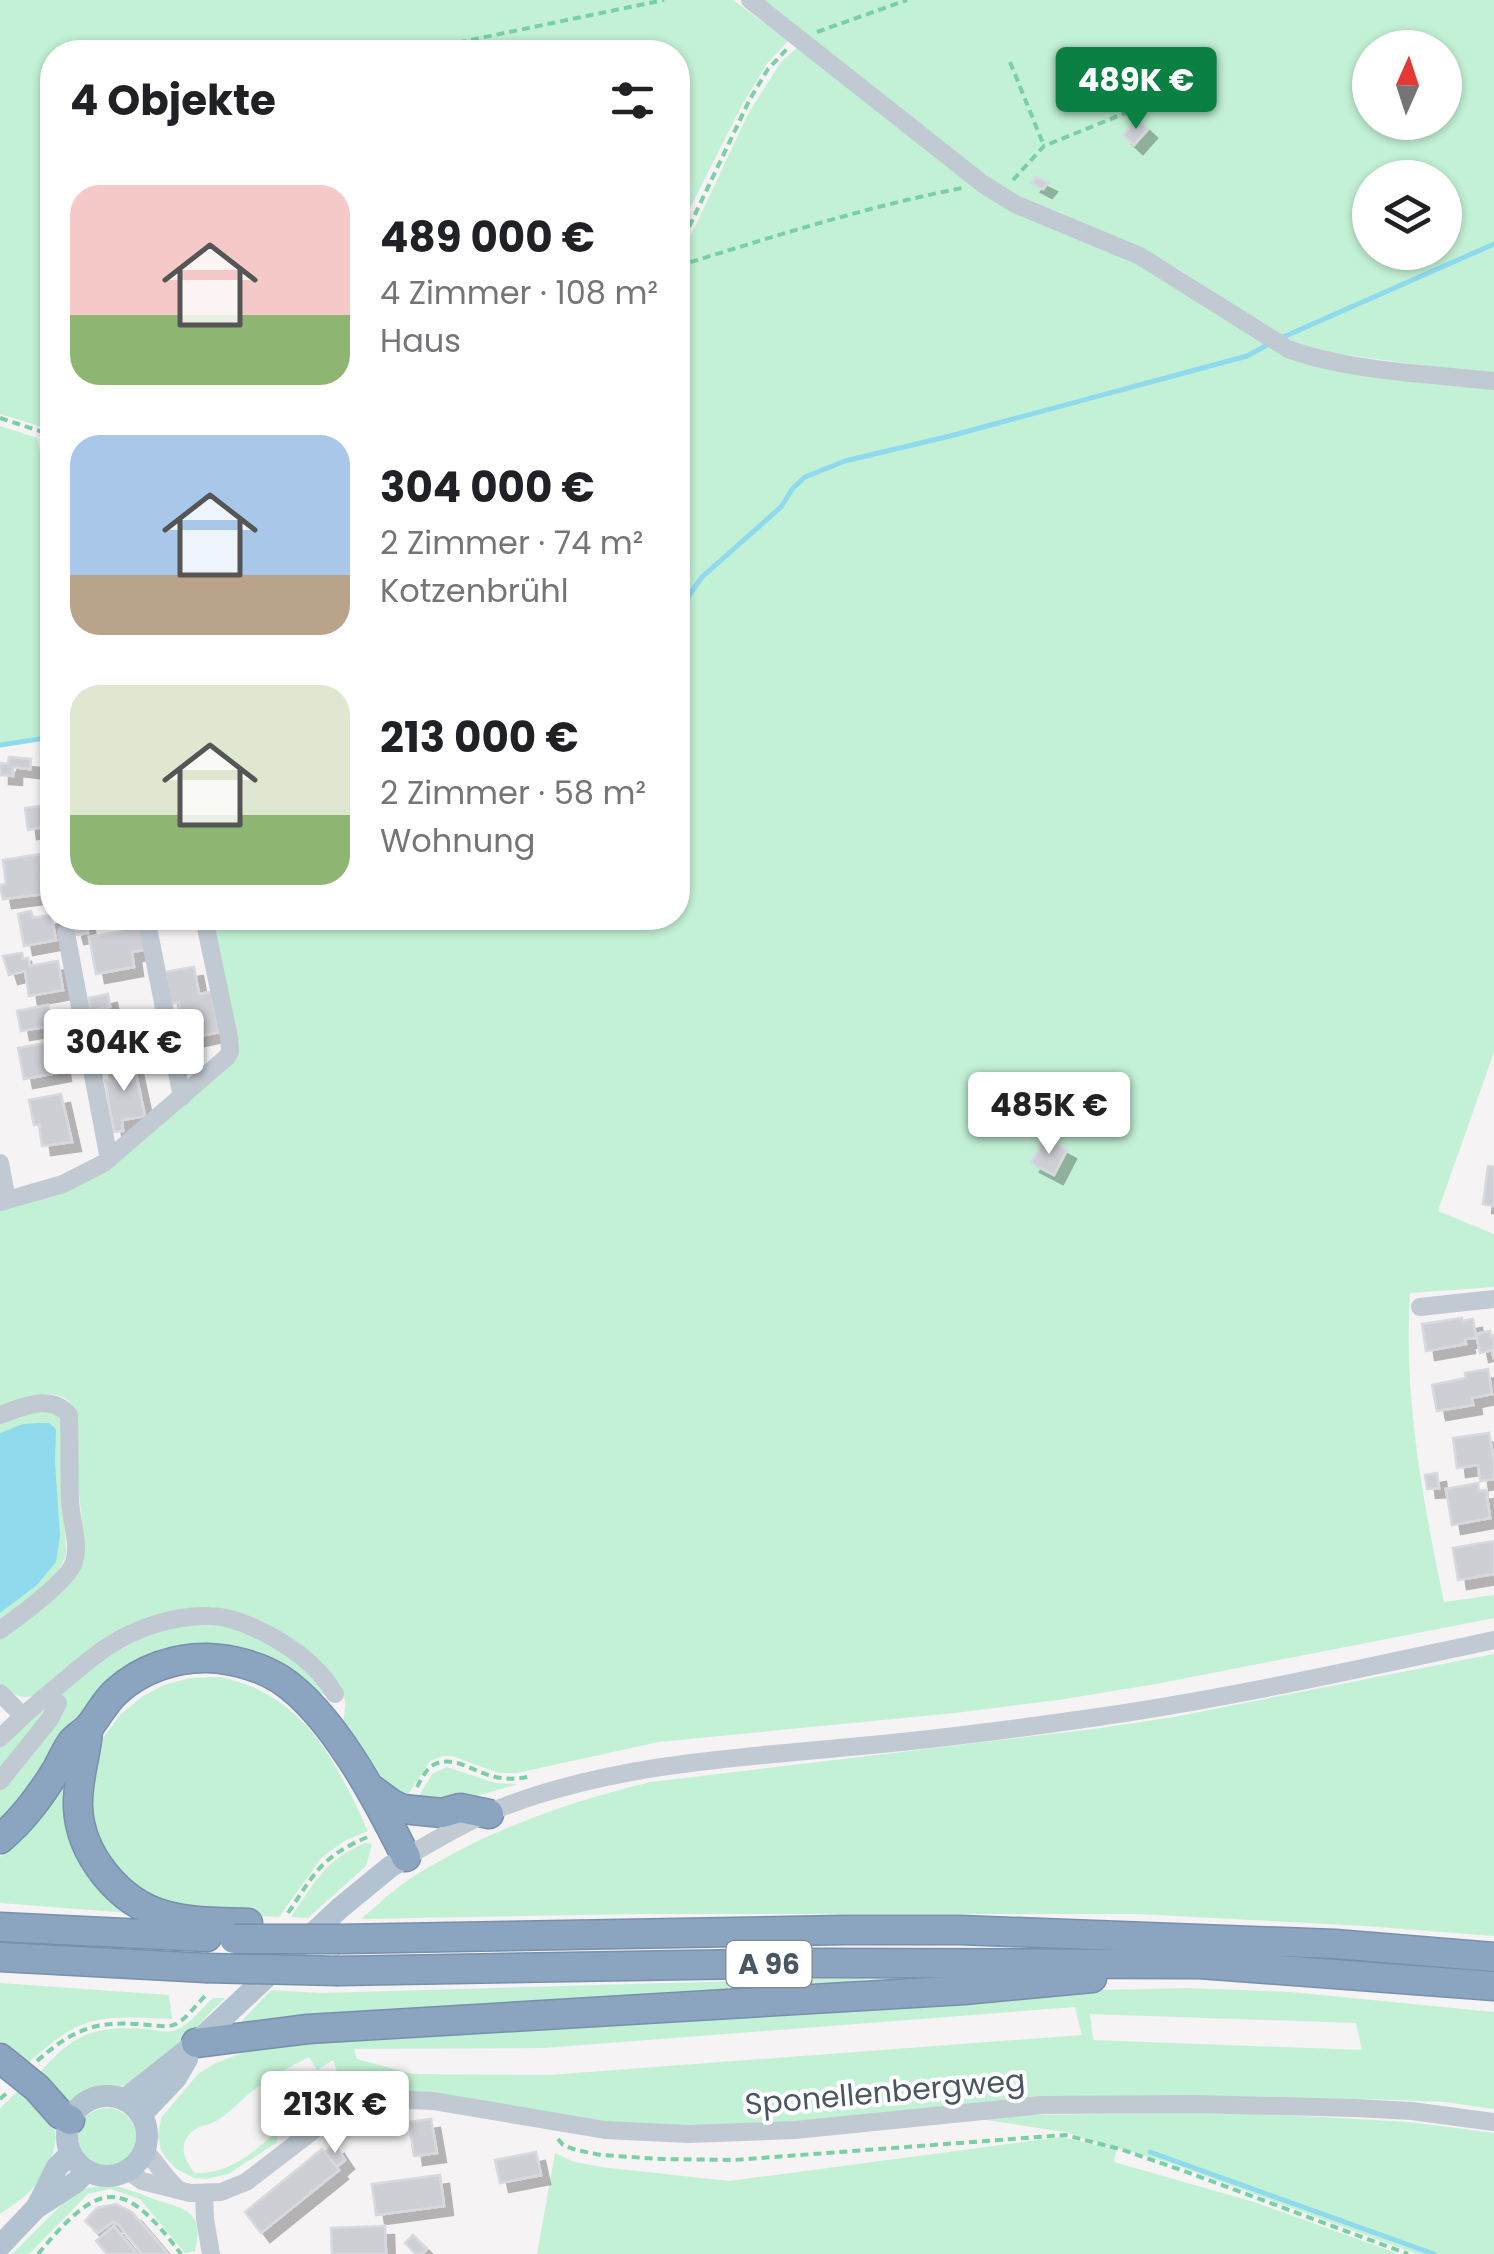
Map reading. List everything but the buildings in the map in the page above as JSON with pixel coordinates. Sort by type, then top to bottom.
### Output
[{"type":"highway","points":[[0,1839],[26,1815],[72,1742],[116,1692],[163,1664],[221,1658],[278,1678],[319,1715],[368,1786],[406,1858]]},
{"type":"highway","points":[[88,1728],[78,1777],[78,1810],[89,1850],[102,1872],[118,1888],[160,1914],[241,1931]]},
{"type":"highway","points":[[368,1786],[402,1809],[442,1813],[460,1808],[489,1814]]},
{"type":"highway","name":"A 96","points":[[241,1931],[306,1924],[340,1940],[369,1940],[960,1930],[1335,1944],[1494,1957]]},
{"type":"highway","points":[[0,1928],[241,1931]]},
{"type":"highway","name":"A 96","points":[[0,1957],[205,1982],[338,1971],[807,1963],[1200,1964],[1494,1986]]},
{"type":"highway","name":"A 96","points":[[196,2043],[308,2029],[1048,1984],[1200,1964]]},
{"type":"highway","points":[[0,2058],[70,2120]]},
{"type":"main road","points":[[133,2108],[340,1908],[406,1858]]},
{"type":"main road","points":[[102,2096],[133,2108],[147,2136],[141,2157],[128,2171],[102,2176],[79,2166],[70,2154],[66,2134],[78,2108],[102,2096]]},
{"type":"main road","points":[[36,2208],[57,2167],[70,2154]]},
{"type":"main road","points":[[0,2246],[36,2208],[87,2171]]},
{"type":"street","points":[[750,0],[991,189],[1015,204],[1140,256],[1288,349],[1375,368],[1494,381]]},
{"type":"street","points":[[148,930],[182,1097]]},
{"type":"street","points":[[0,1163],[4,1201],[80,1177],[109,1159],[222,1063],[230,1052],[206,930]]},
{"type":"street","points":[[66,933],[109,1159]]},
{"type":"street","points":[[1420,1307],[1494,1300]]},
{"type":"street","points":[[0,1415],[47,1402],[58,1404],[69,1415],[70,1505],[75,1544],[75,1561],[70,1570],[0,1630]]},
{"type":"street","points":[[0,1738],[47,1694],[108,1646],[137,1631],[211,1615],[246,1623],[278,1640],[320,1671],[335,1694]]},
{"type":"street","points":[[406,1858],[508,1805],[630,1771],[1086,1719],[1289,1683],[1494,1640]]},
{"type":"street","points":[[0,1694],[23,1716]]},
{"type":"street","points":[[0,1781],[50,1719],[58,1703],[47,1694]]},
{"type":"street","name":"Sponellenbergweg","points":[[204,2194],[222,2192],[246,2182],[296,2142],[346,2110],[383,2099],[433,2101],[605,2130],[649,2133],[760,2133],[1042,2105],[1412,2111],[1494,2122]]},
{"type":"street","points":[[144,2150],[167,2181],[179,2190]]},
{"type":"street","points":[[128,2171],[142,2181],[204,2194],[211,2254]]},
{"type":"path","points":[[469,40],[664,0]]},
{"type":"path","points":[[690,225],[750,99],[786,49],[829,26],[907,0]]},
{"type":"path","points":[[1010,62],[1044,146]]},
{"type":"path","points":[[690,262],[920,196],[991,189],[1044,146],[1208,80]]},
{"type":"path","points":[[0,418],[40,431]]},
{"type":"path","points":[[33,2065],[78,2031],[91,2026],[173,2026],[205,1982]]},
{"type":"path","points":[[556,2122],[556,2136],[563,2145],[576,2150],[660,2159],[734,2160],[1065,2135],[1184,2171],[1408,2254]]},
{"type":"path","points":[[38,2254],[78,2212],[94,2199],[108,2197],[118,2197],[142,2208],[181,2254]]},
{"type":"green space","points":[[0,0],[733,0],[788,41],[766,65],[742,105],[690,208],[690,40],[40,40],[40,426],[0,414]]},
{"type":"green space","points":[[763,0],[1494,0],[1494,375],[1318,351],[1297,344],[1151,253],[1004,192]]},
{"type":"green space","points":[[798,47],[916,142],[1135,262],[1263,343],[1494,389],[1494,1052],[1438,1211],[1494,1234],[1494,1287],[1410,1293],[1409,1371],[1417,1448],[1444,1602],[1494,1595],[1494,1618],[1058,1700],[658,1742],[517,1773],[499,1773],[443,1756],[430,1761],[405,1799],[378,1773],[342,1723],[345,1698],[336,1680],[265,1630],[172,1614],[39,1694],[14,1694],[0,1684],[0,1639],[67,1583],[81,1558],[83,1540],[77,1474],[78,1426],[73,1406],[52,1394],[0,1407],[0,1207],[49,1195],[238,1056],[215,930],[690,930],[690,237],[748,114],[781,62]]},
{"type":"green space","points":[[0,426],[37,438],[40,449],[40,738],[0,744]]},
{"type":"green space","points":[[46,1410],[63,1421],[66,1555],[47,1584],[0,1621],[0,1423]]},
{"type":"green space","points":[[193,1621],[241,1626],[302,1663],[325,1695],[156,1654],[0,1829],[0,1787],[61,1690],[139,1634]]},
{"type":"green space","points":[[1494,1654],[1494,1936],[1137,1914],[638,1914],[361,1919],[412,1878],[485,1838],[555,1810],[651,1782],[1174,1717]]},
{"type":"green space","points":[[220,1677],[274,1698],[295,1714],[329,1755],[368,1831],[322,1857],[279,1917],[188,1912],[129,1887],[91,1832],[92,1766],[101,1741],[120,1715],[164,1685],[190,1678]]},
{"type":"green space","points":[[44,1705],[49,1711],[0,1773],[0,1746]]},
{"type":"green space","points":[[72,1766],[67,1805],[130,1913],[0,1903],[0,1857],[39,1821]]},
{"type":"green space","points":[[447,1767],[495,1783],[518,1784],[459,1801],[416,1801],[432,1774]]},
{"type":"green space","points":[[366,1843],[372,1844],[366,1866],[308,1918],[291,1917],[331,1864]]},
{"type":"green space","points":[[867,1979],[804,1994],[250,2025],[241,2022],[271,1990],[321,1993]]},
{"type":"green space","points":[[0,1983],[169,1995],[172,2019],[92,2021],[61,2036],[25,2066],[0,2045]]},
{"type":"green space","points":[[1103,1990],[1291,1992],[1494,2012],[1494,2109],[1445,2102],[1370,2099],[1035,2097],[792,2124],[696,2128],[623,2125],[365,2090],[342,2097],[333,2060],[317,2070],[309,2057],[268,2080],[224,2116],[194,2130],[187,2138],[184,2152],[195,2173],[218,2170],[239,2161],[275,2133],[276,2143],[228,2174],[194,2178],[175,2168],[161,2150],[158,2136],[161,2118],[198,2074],[254,2048],[458,2031],[784,2015]],"holes":[[[1075,2007],[1082,2035],[549,2075],[412,2074],[357,2059],[354,2049],[544,2048]],[[1090,2014],[1356,2023],[1362,2050],[1093,2040]]]},
{"type":"green space","points":[[213,1998],[225,1998],[168,2055],[123,2086],[92,2089],[68,2105],[37,2076],[61,2051],[84,2036],[112,2029],[174,2030],[188,2023]]},
{"type":"green space","points":[[21,2088],[50,2119],[55,2142],[38,2181],[0,2214],[0,2108]]},
{"type":"green space","points":[[107,2108],[127,2117],[136,2137],[127,2157],[107,2166],[87,2157],[78,2137],[87,2117]]},
{"type":"green space","points":[[1249,2113],[1409,2122],[1494,2133],[1494,2254],[1417,2254],[1167,2162],[1117,2148],[1114,2162],[1254,2202],[1399,2254],[537,2254],[555,2153],[574,2162],[601,2167],[729,2181],[1061,2137],[1115,2149],[1065,2132],[980,2119]]},
{"type":"green space","points":[[108,2185],[190,2213],[197,2227],[195,2251],[185,2253],[140,2199],[110,2189],[88,2194],[29,2254],[12,2254],[68,2198],[86,2188]]},
{"type":"water","points":[[49,1423],[56,1429],[60,1536],[56,1562],[37,1585],[0,1613],[0,1433],[23,1424]]},
{"type":"waterway","points":[[1281,338],[1494,244]]},
{"type":"waterway","points":[[690,594],[702,577],[781,507],[805,477],[845,461],[1247,356],[1271,343]]},
{"type":"waterway","points":[[0,745],[40,739]]},
{"type":"waterway","points":[[1150,2152],[1434,2254]]}]
